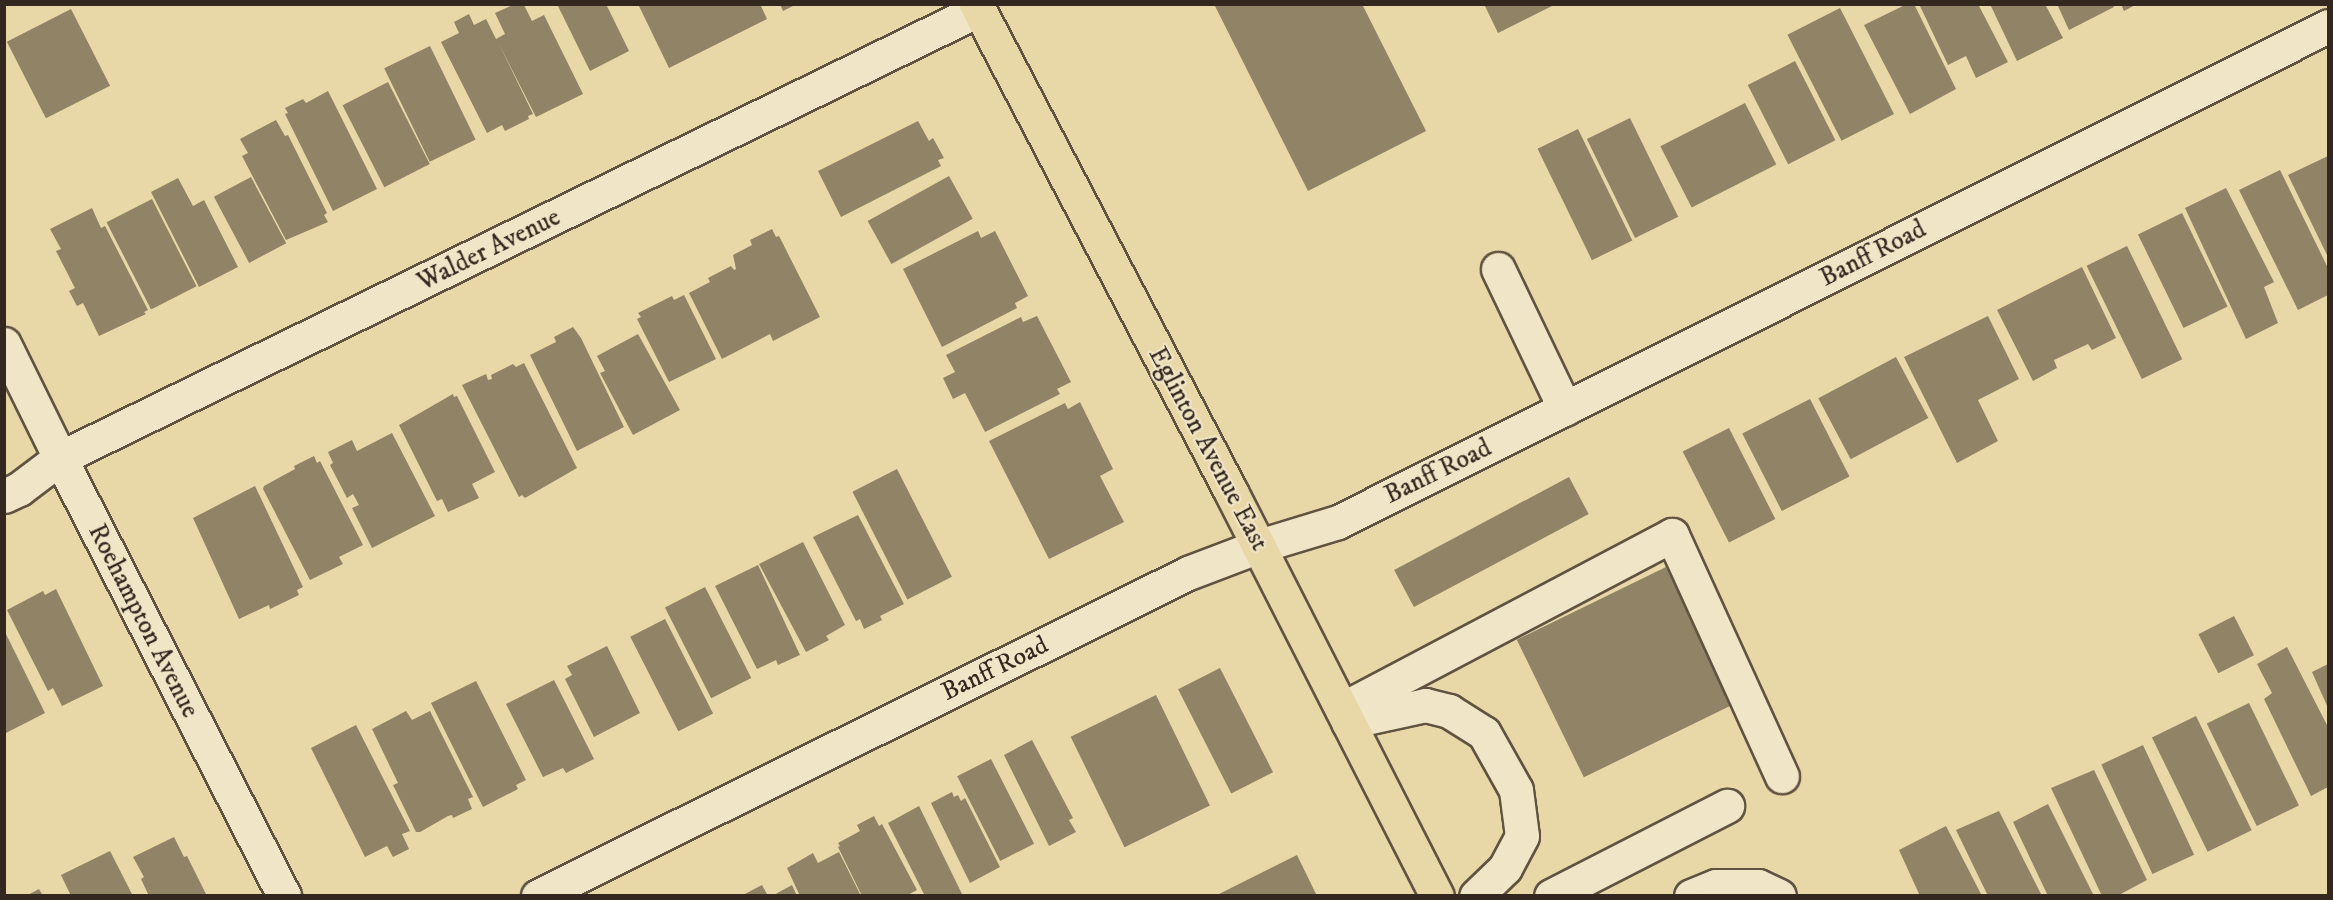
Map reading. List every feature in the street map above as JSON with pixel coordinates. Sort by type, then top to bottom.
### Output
[{"type":"main road","name":"Eglinton Avenue East","points":[[977,7],[1259,546],[1437,896]]},
{"type":"street","name":"Walder Avenue","points":[[4,496],[60,458],[977,7]]},
{"type":"street","name":"Banff Road","points":[[538,896],[1188,573],[1259,546],[1338,522],[2328,26]]},
{"type":"street","points":[[1498,269],[1565,409]]},
{"type":"street","name":"Roehampton Avenue","points":[[4,344],[284,896]]},
{"type":"street","points":[[1345,715],[1672,535],[1782,776]]},
{"type":"street","points":[[1345,715],[1425,705],[1449,711],[1484,733],[1516,790],[1522,836],[1505,868],[1476,896]]},
{"type":"street","points":[[1551,896],[1727,806]]},
{"type":"street","points":[[1691,896],[1716,886],[1758,886],[1779,896]]},
{"type":"building","points":[[557,4],[606,4],[629,51],[590,71]]},
{"type":"building","points":[[638,4],[760,4],[767,19],[669,68]]},
{"type":"building","points":[[780,4],[797,4],[783,11]]},
{"type":"building","points":[[1214,4],[1362,4],[1426,131],[1308,191]]},
{"type":"building","points":[[1484,4],[1556,4],[1498,33]]},
{"type":"building","points":[[1907,4],[1914,4],[1956,89],[1910,114],[1864,25]]},
{"type":"building","points":[[1919,4],[1978,4],[2008,62],[1976,78],[1966,56],[1948,65]]},
{"type":"building","points":[[1990,4],[2045,4],[2063,38],[2017,61]]},
{"type":"building","points":[[2057,4],[2113,4],[2114,7],[2069,30]]},
{"type":"building","points":[[2121,4],[2137,4],[2124,11]]},
{"type":"building","points":[[513,5],[524,5],[532,21],[544,15],[583,94],[536,117],[498,42],[533,114],[528,116],[529,119],[505,131],[502,125],[487,133],[441,42],[459,33],[454,22],[469,14],[474,25],[486,19],[496,39],[505,34],[495,13]]},
{"type":"building","points":[[1840,8],[1894,114],[1841,141],[1787,35]]},
{"type":"building","points":[[71,9],[110,86],[46,118],[7,42]]},
{"type":"building","points":[[430,46],[476,139],[430,162],[384,68]]},
{"type":"building","points":[[1795,61],[1835,140],[1788,164],[1748,85]]},
{"type":"building","points":[[388,82],[430,164],[384,187],[343,105]]},
{"type":"building","points":[[328,91],[377,189],[333,211],[285,114],[288,113],[285,108],[303,99],[306,103]]},
{"type":"building","points":[[1745,103],[1776,164],[1692,208],[1660,146]]},
{"type":"building","points":[[1630,118],[1678,217],[1635,238],[1587,139]]},
{"type":"building","points":[[276,120],[285,136],[288,135],[327,213],[324,215],[328,222],[286,240],[242,156],[248,153],[240,139]]},
{"type":"building","points":[[918,121],[929,141],[933,138],[944,158],[938,160],[941,166],[841,217],[818,171]]},
{"type":"building","points":[[1578,129],[1632,240],[1592,260],[1538,149]]},
{"type":"building","points":[[2328,156],[2328,257],[2288,175]]},
{"type":"building","points":[[2280,170],[2328,268],[2328,295],[2298,310],[2239,190]]},
{"type":"building","points":[[949,176],[973,219],[891,264],[868,221]]},
{"type":"building","points":[[251,177],[286,243],[249,263],[214,197]]},
{"type":"building","points":[[178,178],[193,206],[204,200],[238,267],[199,287],[151,192]]},
{"type":"building","points":[[2226,188],[2274,282],[2264,287],[2278,323],[2246,339],[2185,208]]},
{"type":"building","points":[[152,199],[196,286],[151,309],[107,222]]},
{"type":"building","points":[[92,208],[101,228],[105,226],[148,310],[144,312],[146,314],[99,336],[83,303],[77,306],[69,291],[75,288],[56,251],[61,249],[50,229]]},
{"type":"building","points":[[2182,213],[2228,306],[2184,328],[2138,234]]},
{"type":"building","points":[[772,229],[776,237],[779,236],[820,317],[773,341],[770,334],[722,359],[689,293],[710,282],[708,278],[731,266],[734,270],[736,269],[733,255],[752,245],[750,240]]},
{"type":"building","points":[[978,231],[981,238],[995,231],[1028,296],[1015,303],[1017,308],[942,347],[903,269]]},
{"type":"building","points":[[2127,246],[2182,359],[2142,379],[2087,266]]},
{"type":"building","points":[[2082,267],[2116,338],[2092,350],[2088,344],[2054,360],[2057,368],[2033,381],[1997,310]]},
{"type":"building","points":[[684,295],[716,359],[669,382],[637,319],[641,317],[638,313],[672,296],[674,300]]},
{"type":"building","points":[[1037,316],[1071,382],[1057,389],[1060,394],[985,432],[965,393],[953,399],[943,378],[955,372],[946,355],[1021,317],[1023,322]]},
{"type":"building","points":[[1988,316],[2019,379],[1978,400],[1998,441],[1957,463],[1904,357]]},
{"type":"building","points":[[573,327],[581,338],[624,427],[577,451],[530,355],[556,342],[554,337]]},
{"type":"building","points":[[638,334],[680,410],[633,435],[600,373],[605,371],[597,356]]},
{"type":"building","points":[[1896,357],[1928,418],[1851,459],[1818,398]]},
{"type":"building","points":[[524,363],[577,468],[525,498],[522,495],[519,497],[462,385],[486,374],[488,380],[492,379],[491,375],[513,364],[516,367]]},
{"type":"building","points":[[453,394],[454,397],[457,396],[495,472],[472,484],[479,498],[448,512],[442,499],[437,501],[399,425]]},
{"type":"building","points":[[1810,399],[1849,477],[1782,511],[1742,434]]},
{"type":"building","points":[[1080,402],[1113,469],[1100,476],[1124,522],[1049,559],[989,441],[1065,403],[1068,409]]},
{"type":"building","points":[[1729,428],[1775,519],[1729,542],[1683,452]]},
{"type":"building","points":[[392,433],[435,516],[372,548],[352,508],[359,505],[353,494],[347,498],[330,465],[333,463],[328,452],[352,440],[357,451]]},
{"type":"building","points":[[314,456],[317,463],[320,461],[363,545],[339,557],[343,564],[310,580],[263,489],[264,486],[295,469],[294,466]]},
{"type":"building","points":[[897,469],[952,577],[907,600],[852,492]]},
{"type":"building","points":[[1569,477],[1589,514],[1414,607],[1394,570]]},
{"type":"building","points":[[255,486],[303,587],[297,590],[299,595],[270,609],[269,605],[239,619],[193,518]]},
{"type":"building","points":[[858,515],[904,604],[880,616],[882,620],[864,629],[860,619],[856,621],[813,537]]},
{"type":"building","points":[[803,542],[845,625],[826,636],[829,640],[806,652],[759,564]]},
{"type":"building","points":[[758,565],[800,655],[778,665],[776,660],[757,669],[715,586]]},
{"type":"building","points":[[1666,567],[1733,705],[1584,777],[1517,640]]},
{"type":"building","points":[[705,587],[751,678],[711,698],[665,607]]},
{"type":"building","points":[[56,589],[103,686],[62,706],[53,688],[48,691],[7,610],[43,591],[45,595]]},
{"type":"building","points":[[2234,616],[2254,655],[2218,673],[2198,634]]},
{"type":"building","points":[[665,619],[713,713],[678,731],[630,637]]},
{"type":"building","points":[[4,630],[45,713],[4,734]]},
{"type":"building","points":[[607,646],[640,713],[594,737],[565,679],[572,675],[567,666]]},
{"type":"building","points":[[2287,647],[2328,727],[2328,787],[2311,796],[2264,699],[2272,693],[2257,664]]},
{"type":"building","points":[[2328,664],[2328,708],[2312,672]]},
{"type":"building","points":[[1220,668],[1273,772],[1231,794],[1178,689]]},
{"type":"building","points":[[554,680],[594,759],[566,773],[563,768],[543,777],[506,704]]},
{"type":"building","points":[[476,681],[526,780],[516,785],[518,789],[483,807],[431,703]]},
{"type":"building","points":[[1156,695],[1210,806],[1125,847],[1071,737]]},
{"type":"building","points":[[2249,703],[2299,805],[2257,826],[2207,724]]},
{"type":"building","points":[[406,711],[412,720],[430,711],[473,797],[468,799],[472,809],[453,818],[452,815],[448,816],[420,832],[416,832],[393,785],[398,783],[372,729]]},
{"type":"building","points":[[2196,716],[2252,830],[2208,852],[2152,737]]},
{"type":"building","points":[[356,725],[410,831],[402,834],[409,849],[393,857],[387,846],[365,857],[311,748]]},
{"type":"building","points":[[1032,740],[1073,818],[1069,820],[1076,832],[1049,846],[1004,755]]},
{"type":"building","points":[[2143,745],[2194,855],[2152,874],[2101,764]]},
{"type":"building","points":[[991,759],[1034,844],[1000,861],[957,776]]},
{"type":"building","points":[[2094,770],[2147,880],[2117,896],[2102,896],[2051,788]]},
{"type":"building","points":[[952,792],[954,797],[958,795],[961,801],[965,798],[1000,867],[970,883],[931,803]]},
{"type":"building","points":[[2048,804],[2094,896],[2048,896],[2013,822]]},
{"type":"building","points":[[919,806],[963,896],[925,896],[888,823]]},
{"type":"building","points":[[1999,811],[2042,896],[1988,896],[1956,830]]},
{"type":"building","points":[[874,816],[879,826],[882,824],[917,890],[906,896],[862,896],[838,847],[840,846],[838,843],[860,831],[857,825]]},
{"type":"building","points":[[1946,826],[1982,896],[1920,896],[1899,850]]},
{"type":"building","points":[[174,837],[184,857],[187,856],[207,896],[149,896],[141,879],[144,877],[133,857]]},
{"type":"building","points":[[110,851],[133,896],[71,896],[61,875]]},
{"type":"building","points":[[839,852],[861,896],[800,896],[787,868],[813,853],[818,863]]},
{"type":"building","points":[[1297,855],[1317,896],[1215,896]]},
{"type":"building","points":[[762,885],[768,896],[741,896]]},
{"type":"building","points":[[792,885],[797,896],[772,896]]},
{"type":"building","points":[[39,889],[43,896],[26,896]]}]
